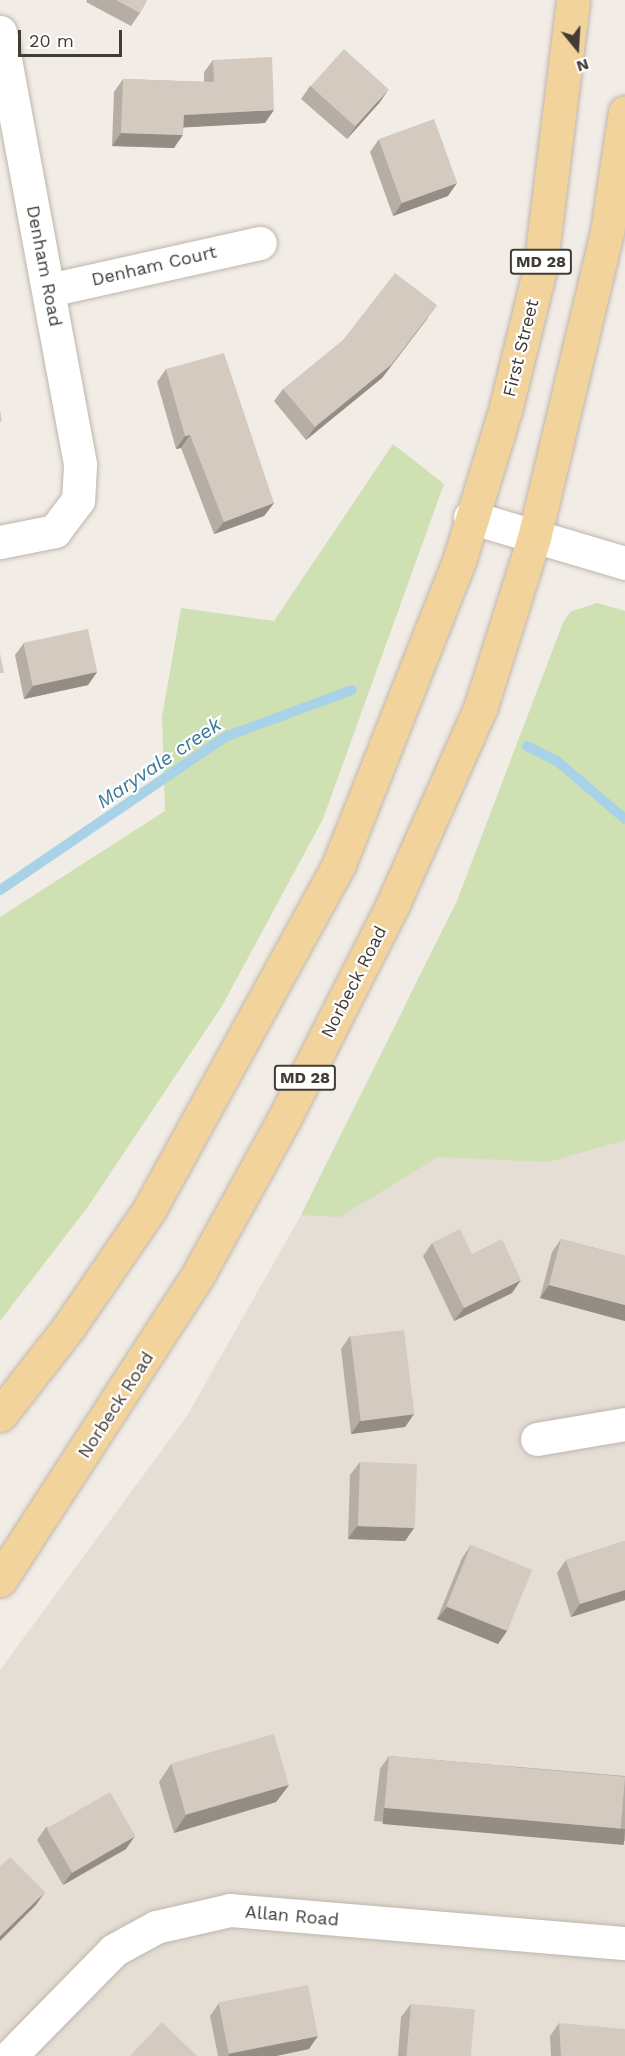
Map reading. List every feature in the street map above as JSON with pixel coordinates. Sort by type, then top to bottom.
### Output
[{"type":"main road","name":"First Street","points":[[470,517],[505,411],[540,269],[573,0]]},
{"type":"main road","name":"MD 28","points":[[534,538],[607,232],[625,112]]},
{"type":"main road","name":"MD 28","points":[[0,1415],[68,1328],[149,1210],[339,864],[460,558],[470,517]]},
{"type":"main road","name":"Norbeck Road","points":[[0,1580],[199,1273],[285,1117],[393,904],[481,706],[534,538]]},
{"type":"street","name":"Denham Road","points":[[0,32],[80,465],[78,500],[55,531],[0,542]]},
{"type":"street","name":"Denham Court","points":[[49,290],[260,243]]},
{"type":"street","points":[[470,517],[534,538],[625,563]]},
{"type":"street","points":[[537,1439],[625,1424]]},
{"type":"street","name":"Allan Road","points":[[10,2056],[114,1950],[156,1927],[230,1911],[625,1943]]},
{"type":"shaded area","points":[[597,603],[625,611],[625,2056],[0,2056],[0,1670],[187,1416],[301,1215],[457,901],[563,623],[570,612]]},
{"type":"green space","points":[[393,444],[444,484],[323,819],[222,1006],[87,1208],[0,1321],[0,917],[165,811],[162,717],[181,608],[274,621]]},
{"type":"green space","points":[[597,603],[625,611],[625,1140],[548,1162],[438,1157],[340,1217],[301,1215],[457,901],[563,623],[570,612]]},
{"type":"building","points":[[116,0],[147,0],[140,13]]},
{"type":"building","points":[[344,49],[389,89],[355,126],[311,86]]},
{"type":"building","points":[[272,57],[274,110],[184,115],[183,135],[121,133],[123,79],[214,82],[213,60]]},
{"type":"building","points":[[434,119],[457,183],[402,203],[379,139]]},
{"type":"building","points":[[395,273],[437,305],[391,365],[315,427],[283,389],[343,340]]},
{"type":"building","points":[[224,353],[274,503],[224,522],[190,435],[185,436],[166,369]]},
{"type":"building","points":[[88,629],[97,672],[33,686],[23,643]]},
{"type":"building","points":[[0,653],[4,673],[0,673]]},
{"type":"building","points":[[460,1229],[472,1254],[502,1239],[521,1280],[464,1308],[432,1243]]},
{"type":"building","points":[[561,1239],[625,1256],[625,1305],[549,1285]]},
{"type":"building","points":[[404,1330],[414,1414],[361,1421],[350,1337]]},
{"type":"building","points":[[360,1462],[417,1464],[415,1528],[358,1526]]},
{"type":"building","points":[[625,1541],[625,1590],[580,1604],[566,1560]]},
{"type":"building","points":[[471,1545],[532,1570],[507,1631],[446,1606]]},
{"type":"building","points":[[274,1734],[289,1785],[186,1814],[171,1763]]},
{"type":"building","points":[[389,1756],[625,1777],[621,1828],[384,1808]]},
{"type":"building","points":[[110,1792],[136,1836],[72,1873],[47,1828]]},
{"type":"building","points":[[10,1857],[45,1892],[0,1936],[0,1867]]},
{"type":"building","points":[[308,1985],[318,2036],[229,2053],[219,2002]]},
{"type":"building","points":[[411,2004],[475,2010],[471,2056],[406,2056]]},
{"type":"building","points":[[162,2022],[197,2056],[130,2056]]},
{"type":"building","points":[[559,2023],[625,2029],[625,2056],[561,2056]]},
{"type":"waterway","name":"Maryvale creek","points":[[0,890],[225,737],[352,690]]},
{"type":"waterway","name":"Maryvale creek","points":[[527,746],[557,761],[625,819]]}]
